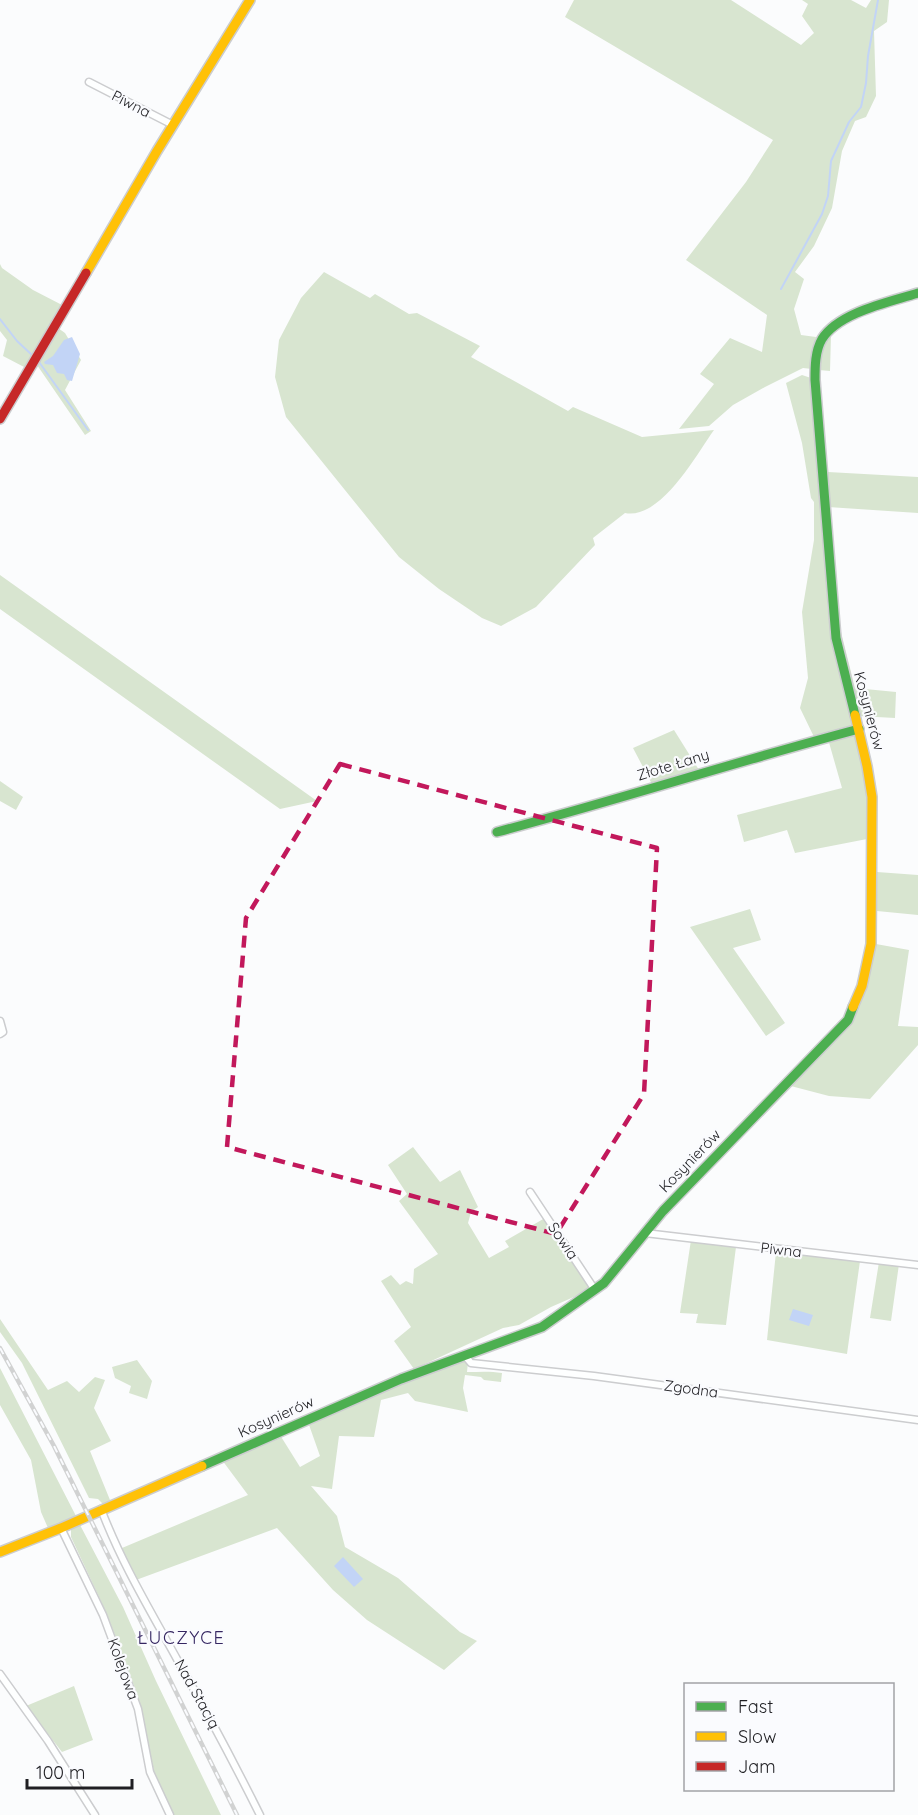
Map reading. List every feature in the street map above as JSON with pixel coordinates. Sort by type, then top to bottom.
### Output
[{"type":"street","points":[[0,419],[250,0]]},
{"type":"street","name":"Piwna","points":[[89,82],[173,126]]},
{"type":"street","name":"Kosynierów","points":[[0,1551],[61,1528],[401,1379],[466,1357],[542,1327],[604,1283],[708,1163],[848,1020],[862,986],[872,944],[872,797],[859,729],[836,638],[815,363],[823,336],[843,321],[918,292]]},
{"type":"street","name":"Złote Łany","points":[[497,832],[572,812],[750,758],[859,729]]},
{"type":"street","points":[[0,1022],[3,1032],[0,1034]]},
{"type":"street","name":"Sowia","points":[[530,1192],[595,1290]]},
{"type":"street","name":"Piwna","points":[[645,1233],[918,1265]]},
{"type":"street","name":"Zgodna","points":[[466,1357],[471,1363],[594,1376],[918,1420]]},
{"type":"street","name":"Nad Stacją","points":[[101,1509],[116,1547],[138,1591],[220,1735],[260,1815]]},
{"type":"street","name":"Kolejowa","points":[[61,1528],[103,1615],[138,1709],[150,1772],[170,1815]]},
{"type":"street","points":[[0,1674],[48,1741],[95,1815]]},
{"type":"highlighted area","points":[[340,764],[657,848],[644,1094],[556,1234],[227,1147],[246,918]]},
{"type":"green space","points":[[574,0],[731,0],[801,45],[814,33],[802,16],[808,4],[802,0],[851,0],[866,8],[871,0],[889,0],[887,22],[874,31],[876,96],[866,117],[855,121],[842,151],[832,208],[814,246],[795,272],[804,279],[794,309],[801,335],[816,337],[812,369],[803,368],[765,387],[733,405],[709,426],[679,429],[714,384],[700,374],[730,338],[762,352],[767,315],[686,260],[746,182],[773,140],[565,17]]},
{"type":"green space","points":[[0,264],[2,268],[33,290],[64,306],[26,368],[3,356],[7,340],[0,331]]},
{"type":"green space","points":[[324,272],[370,298],[375,294],[409,314],[417,313],[480,346],[471,357],[568,411],[573,407],[642,437],[714,430],[676,484],[664,496],[652,506],[638,512],[625,513],[593,538],[595,545],[536,607],[501,626],[482,618],[439,589],[399,557],[286,417],[275,377],[279,340],[301,298]]},
{"type":"green space","points":[[58,328],[65,333],[81,360],[65,390],[91,431],[85,435],[37,365]]},
{"type":"green space","points":[[831,335],[830,371],[819,370],[821,351]]},
{"type":"green space","points":[[802,375],[811,378],[818,447],[828,612],[834,653],[853,728],[815,739],[800,708],[808,678],[802,612],[814,540],[814,502],[811,498],[802,443],[786,383]]},
{"type":"green space","points":[[828,472],[918,477],[918,513],[828,507]]},
{"type":"green space","points":[[0,575],[317,801],[280,809],[0,609]]},
{"type":"green space","points":[[834,604],[855,688],[896,692],[895,718],[859,716],[845,663]]},
{"type":"green space","points":[[674,730],[699,770],[653,786],[633,748]]},
{"type":"green space","points":[[856,733],[866,791],[867,839],[795,853],[787,830],[744,842],[737,815],[842,788],[828,739]]},
{"type":"green space","points":[[0,781],[23,797],[16,810],[0,801]]},
{"type":"green space","points":[[877,872],[918,875],[918,915],[877,911]]},
{"type":"green space","points":[[750,909],[761,940],[733,948],[785,1023],[766,1036],[690,927]]},
{"type":"green space","points":[[876,944],[909,950],[898,1026],[918,1027],[918,1045],[870,1099],[829,1096],[787,1085],[850,1021],[867,982]]},
{"type":"green space","points":[[413,1147],[440,1182],[460,1170],[478,1207],[471,1212],[468,1223],[489,1258],[509,1247],[505,1241],[545,1218],[592,1289],[551,1307],[519,1325],[503,1328],[414,1369],[394,1341],[411,1327],[381,1281],[391,1275],[400,1285],[406,1281],[413,1284],[414,1269],[438,1254],[399,1201],[407,1194],[388,1165]]},
{"type":"green space","points":[[691,1240],[736,1247],[726,1325],[696,1323],[698,1314],[680,1313]]},
{"type":"green space","points":[[776,1252],[860,1261],[847,1354],[767,1340]]},
{"type":"green space","points":[[879,1262],[899,1264],[891,1321],[870,1318]]},
{"type":"green space","points":[[0,1319],[48,1390],[67,1381],[79,1392],[95,1377],[105,1380],[94,1408],[111,1441],[90,1451],[110,1500],[103,1504],[98,1499],[89,1498],[22,1363],[0,1332]]},
{"type":"green space","points":[[137,1360],[152,1381],[147,1399],[129,1393],[131,1386],[115,1378],[112,1367]]},
{"type":"green space","points":[[461,1360],[468,1362],[467,1372],[502,1373],[501,1382],[465,1375],[463,1388],[468,1412],[415,1401],[408,1393],[381,1400],[374,1437],[339,1436],[332,1489],[311,1486],[337,1516],[345,1547],[398,1578],[460,1632],[477,1641],[444,1670],[367,1620],[333,1590],[277,1528],[136,1580],[122,1548],[248,1495],[222,1460],[280,1435],[300,1467],[320,1456],[308,1422]]},
{"type":"green space","points":[[0,1368],[76,1516],[48,1528],[41,1512],[31,1460],[0,1405]]},
{"type":"green space","points":[[79,1523],[123,1607],[221,1815],[172,1815],[155,1776],[139,1700],[128,1669],[106,1612],[71,1537],[71,1528]]},
{"type":"green space","points":[[74,1686],[93,1740],[62,1752],[26,1706]]},
{"type":"water","points":[[72,337],[80,354],[72,381],[67,380],[64,374],[57,373],[53,365],[44,362],[53,356],[64,340]]},
{"type":"water","points":[[793,1309],[813,1315],[809,1326],[789,1320]]},
{"type":"water","points":[[343,1557],[363,1579],[354,1587],[334,1566]]},
{"type":"waterway","points":[[781,289],[822,214],[828,196],[831,161],[849,122],[861,107],[878,0]]},
{"type":"waterway","points":[[0,319],[17,341],[32,355]]},
{"type":"waterway","points":[[39,362],[88,430]]},
{"type":"railway","points":[[0,1348],[54,1446],[237,1815]]},
{"type":"traffic: fast","points":[[855,715],[836,638],[815,380],[816,359],[822,339],[840,322],[866,309],[918,293]]},
{"type":"traffic: fast","points":[[497,832],[859,729]]},
{"type":"traffic: fast","points":[[202,1466],[401,1379],[542,1327],[604,1283],[663,1211],[848,1020],[853,1007]]},
{"type":"traffic: slow","points":[[86,273],[157,151],[250,0]]},
{"type":"traffic: slow","points":[[853,1007],[862,986],[871,944],[872,797],[855,715]]},
{"type":"traffic: slow","points":[[0,1552],[61,1528],[202,1466]]},
{"type":"traffic: jam","points":[[0,419],[86,273]]},
{"type":"district","name":"ŁUCZYCE","points":[[181,1638]]}]
